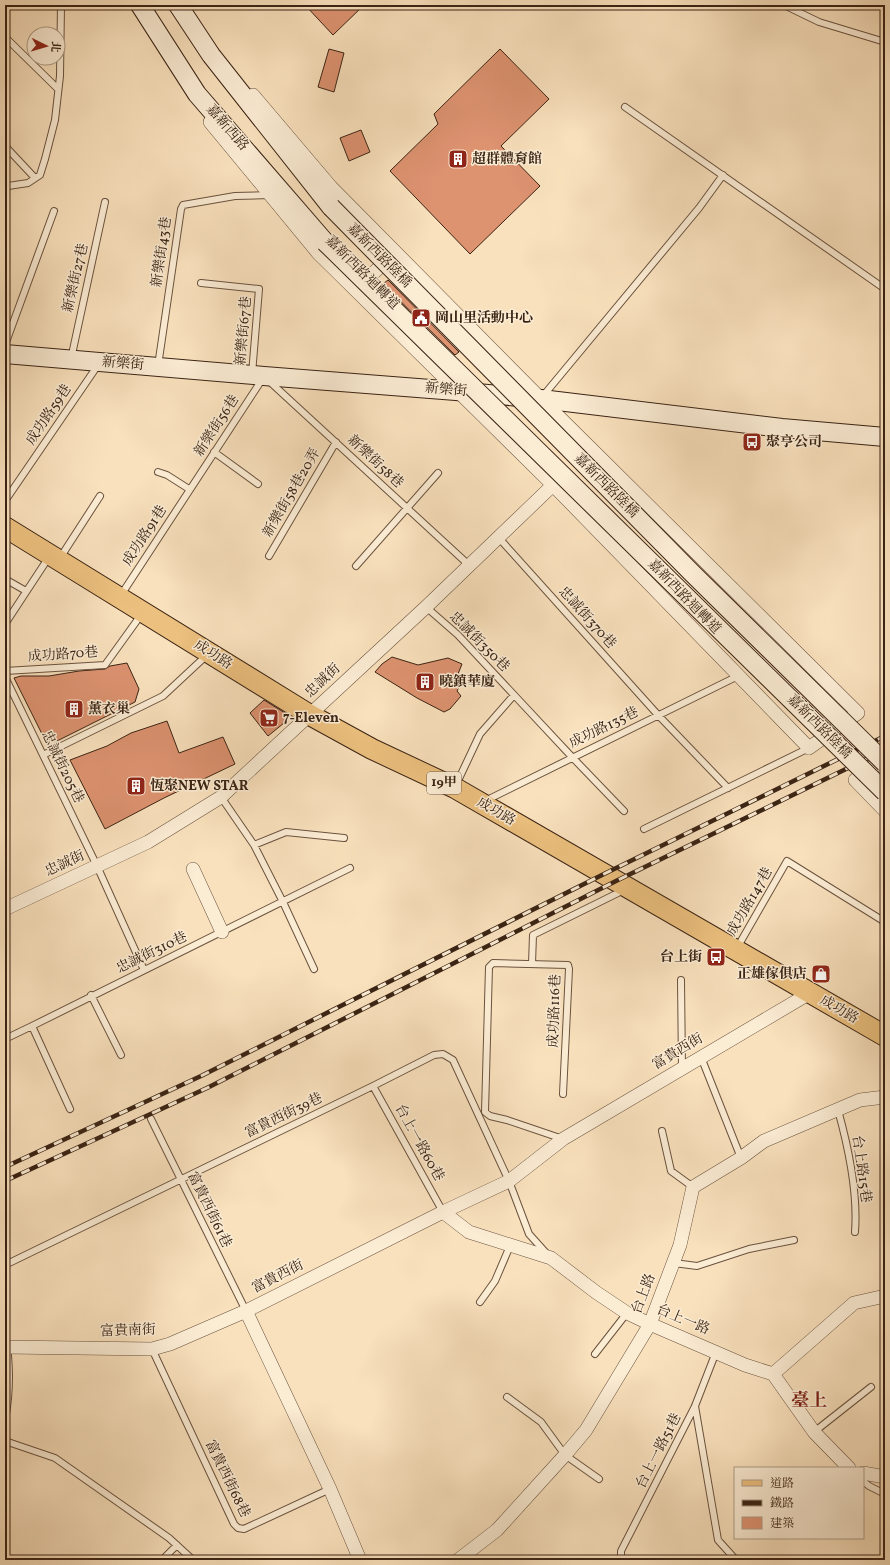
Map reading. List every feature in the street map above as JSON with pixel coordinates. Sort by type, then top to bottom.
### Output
[{"type":"main road","name":"成功路","points":[[5,527],[310,715],[372,749],[455,788],[885,1036]]},
{"type":"street","name":"嘉新西路","points":[[140,5],[197,94],[325,242]]},
{"type":"street","points":[[178,5],[211,55],[226,63],[331,187],[541,399],[858,713],[808,748]]},
{"type":"street","name":"嘉新西路陸橋","points":[[211,55],[330,207],[687,568],[885,763]]},
{"type":"street","name":"嘉新西路迴轉道","points":[[197,94],[208,120],[318,253],[553,486],[808,748]]},
{"type":"street","name":"嘉新西路陸橋","points":[[325,242],[885,792]]},
{"type":"street","points":[[356,290],[395,252]]},
{"type":"street","name":"新樂街","points":[[5,354],[258,376],[456,390],[782,428],[885,437]]},
{"type":"street","name":"忠誠街","points":[[5,909],[148,842],[221,797],[470,566],[498,537],[553,486]]},
{"type":"street","points":[[885,758],[855,780],[885,811]]},
{"type":"street","points":[[193,869],[222,932]]},
{"type":"street","name":"富貴西街","points":[[360,1560],[330,1489],[246,1312],[443,1212],[509,1181],[563,1139],[810,993]]},
{"type":"street","points":[[693,1188],[741,1158],[764,1141],[860,1100],[885,1097]]},
{"type":"street","name":"台上路","points":[[458,1560],[497,1530],[586,1430],[650,1324],[680,1245],[693,1188]]},
{"type":"street","name":"台上一路","points":[[443,1212],[469,1232],[551,1258],[627,1313],[745,1365],[773,1374]]},
{"type":"street","points":[[848,1467],[814,1432],[773,1374],[854,1303],[885,1296]]},
{"type":"street","name":"富貴南街","points":[[6,1347],[152,1349],[170,1344],[246,1312]]},
{"type":"street","points":[[864,1473],[885,1477]]},
{"type":"lane","points":[[8,186],[28,183],[40,175],[53,128],[58,88],[61,5]]},
{"type":"lane","points":[[784,5],[819,22],[885,42]]},
{"type":"lane","points":[[5,37],[58,88]]},
{"type":"lane","points":[[625,107],[885,289]]},
{"type":"lane","points":[[5,146],[35,178]]},
{"type":"lane","points":[[541,399],[724,176]]},
{"type":"lane","name":"新樂街43巷","points":[[158,367],[180,209],[183,204],[235,196],[271,195]]},
{"type":"lane","name":"新樂街27巷","points":[[70,359],[105,202]]},
{"type":"lane","points":[[5,344],[54,211]]},
{"type":"lane","name":"新樂街67巷","points":[[201,283],[259,289],[258,376]]},
{"type":"lane","name":"成功路59巷","points":[[5,501],[100,362]]},
{"type":"lane","name":"新樂街58巷","points":[[258,376],[336,442],[470,566]]},
{"type":"lane","name":"新樂街56巷","points":[[189,489],[214,452],[258,376]]},
{"type":"lane","name":"新樂街58巷20弄","points":[[269,556],[336,442]]},
{"type":"lane","points":[[214,452],[258,484]]},
{"type":"lane","points":[[158,472],[167,475],[189,489]]},
{"type":"lane","points":[[356,566],[438,473]]},
{"type":"lane","name":"成功路91巷","points":[[120,597],[189,489]]},
{"type":"lane","points":[[5,624],[26,591],[55,557],[100,496]]},
{"type":"lane","name":"忠誠街370巷","points":[[498,537],[658,715],[728,788]]},
{"type":"lane","points":[[5,579],[26,591]]},
{"type":"lane","name":"忠誠街350巷","points":[[426,607],[458,635],[624,811]]},
{"type":"lane","name":"成功路70巷","points":[[5,671],[105,666],[144,612]]},
{"type":"lane","points":[[43,755],[163,696],[209,653]]},
{"type":"lane","name":"成功路135巷","points":[[480,803],[738,676]]},
{"type":"lane","name":"忠誠街205巷","points":[[5,677],[97,866],[144,970]]},
{"type":"lane","points":[[455,788],[480,734],[514,695]]},
{"type":"lane","points":[[644,829],[808,748]]},
{"type":"lane","points":[[221,797],[254,845],[283,902],[314,969]]},
{"type":"lane","points":[[254,845],[286,832],[344,838]]},
{"type":"lane","name":"成功路147巷","points":[[736,951],[787,861],[885,922]]},
{"type":"lane","name":"忠誠街310巷","points":[[5,1039],[350,868]]},
{"type":"lane","points":[[563,1139],[507,1120],[490,1116],[485,1112],[489,967],[493,963],[532,964],[533,934],[629,888]]},
{"type":"lane","name":"成功路116巷","points":[[532,964],[568,965],[569,969],[563,1094]]},
{"type":"lane","points":[[681,980],[682,1069]]},
{"type":"lane","points":[[91,996],[121,1055]]},
{"type":"lane","points":[[32,1026],[70,1109]]},
{"type":"lane","name":"富貴西街39巷","points":[[5,1265],[374,1086],[434,1055],[443,1054],[453,1060],[509,1181],[529,1234],[551,1258]]},
{"type":"lane","points":[[701,1057],[741,1158]]},
{"type":"lane","name":"台上一路60巷","points":[[374,1086],[443,1212]]},
{"type":"lane","name":"台上路15巷","points":[[838,1110],[847,1143],[854,1198],[855,1232]]},
{"type":"lane","name":"富貴西街61巷","points":[[151,1119],[246,1312]]},
{"type":"lane","points":[[662,1131],[671,1170],[693,1188]]},
{"type":"lane","points":[[674,1263],[697,1266],[749,1249],[794,1240]]},
{"type":"lane","points":[[480,1302],[495,1282],[510,1246]]},
{"type":"lane","points":[[595,1354],[627,1313]]},
{"type":"lane","points":[[5,1334],[8,1404],[5,1420]]},
{"type":"lane","name":"富貴西街68巷","points":[[152,1349],[234,1524],[238,1528],[244,1529],[330,1489]]},
{"type":"lane","name":"台上一路51巷","points":[[621,1560],[621,1551],[695,1406],[716,1352]]},
{"type":"lane","points":[[814,1432],[870,1387]]},
{"type":"lane","points":[[507,1397],[541,1422],[565,1455],[599,1479]]},
{"type":"lane","points":[[695,1406],[718,1540],[736,1560]]},
{"type":"lane","points":[[5,1441],[55,1458],[169,1538],[193,1560]]},
{"type":"lane","points":[[864,1482],[885,1494]]},
{"type":"lane","points":[[162,1560],[177,1545]]},
{"type":"building","points":[[305,5],[364,5],[333,35]]},
{"type":"building","points":[[329,49],[344,53],[334,92],[318,87]]},
{"type":"building","name":"超群體育館","points":[[500,49],[549,99],[501,146],[540,186],[470,254],[390,171],[438,124],[434,114]]},
{"type":"building","points":[[361,130],[370,152],[349,161],[340,138]]},
{"type":"building","points":[[388,280],[459,352],[455,355],[383,284]]},
{"type":"building","name":"曉鎮華廈","points":[[392,657],[418,665],[448,658],[462,664],[456,679],[460,685],[457,691],[461,696],[450,709],[444,712],[417,698],[375,672],[382,664]]},
{"type":"building","name":"薰衣巢","points":[[127,663],[139,689],[135,702],[55,742],[44,738],[14,678],[21,676],[49,676],[79,671],[105,669],[110,666]]},
{"type":"building","name":"7-Eleven","points":[[264,700],[285,713],[284,723],[268,736],[250,713]]},
{"type":"building","name":"恆聚NEW STAR","points":[[167,721],[179,753],[223,737],[235,764],[164,798],[105,829],[70,760],[107,746],[131,733]]},
{"type":"railway","points":[[5,1167],[201,1076],[604,874],[885,736]]},
{"type":"railway","points":[[5,1181],[207,1088],[616,881],[885,750]]},
{"type":"place","name":"超群體育館","points":[[458,159]]},
{"type":"place","name":"岡山里活動中心","points":[[421,318]]},
{"type":"place","name":"聚亨公司","points":[[752,442]]},
{"type":"place","name":"曉鎮華廈","points":[[425,682]]},
{"type":"place","name":"薰衣巢","points":[[74,709]]},
{"type":"place","name":"7-Eleven","points":[[269,718]]},
{"type":"place","name":"恆聚NEW STAR","points":[[136,786]]},
{"type":"place","name":"台上街","points":[[716,957]]},
{"type":"place","name":"正雄傢俱店","points":[[821,974]]},
{"type":"district","name":"臺上","points":[[809,1401]]}]
